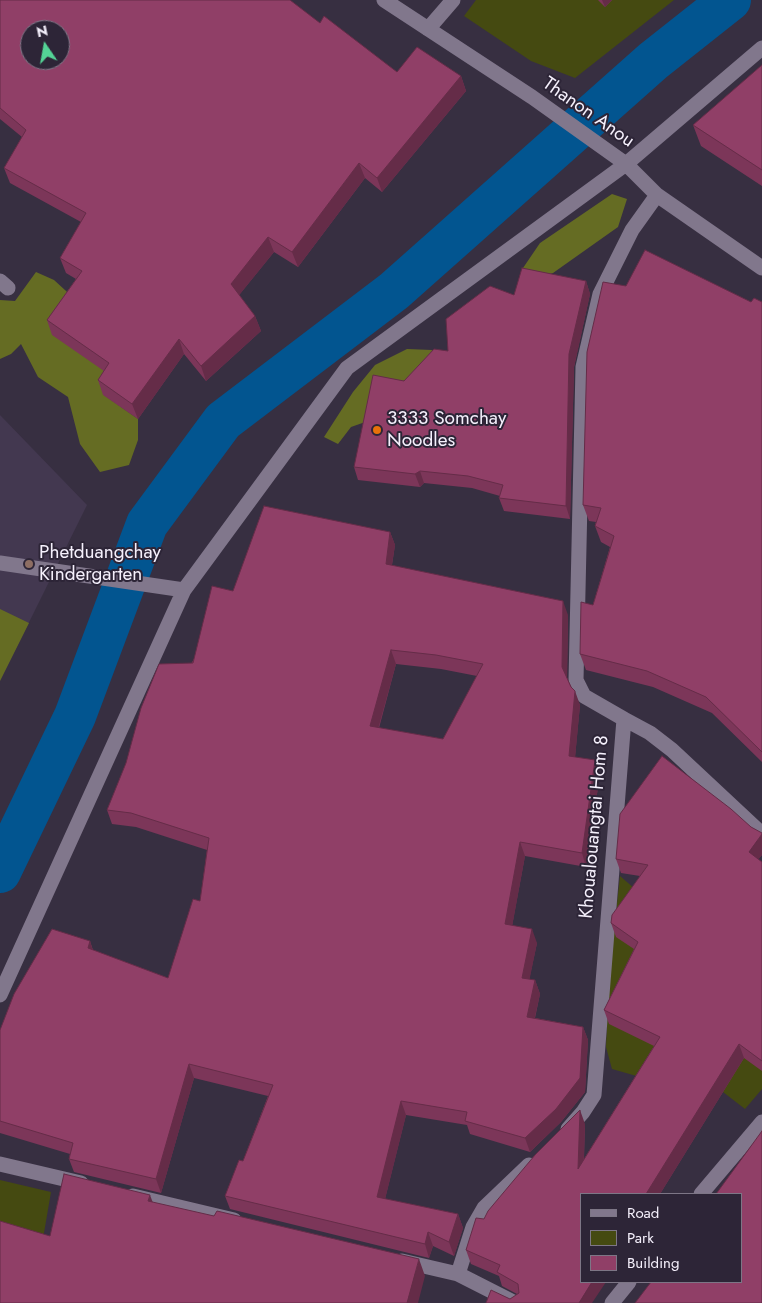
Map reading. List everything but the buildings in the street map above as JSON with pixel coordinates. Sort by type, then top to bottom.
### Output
[{"type":"street","name":"Thanon Anou","points":[[384,0],[532,97],[626,164],[657,196],[762,268]]},
{"type":"street","points":[[428,29],[453,0]]},
{"type":"street","points":[[0,995],[184,590],[347,368],[626,164],[762,48]]},
{"type":"street","name":"Khoualouangtai Hom 8","points":[[554,1142],[583,1112],[594,1095],[624,719],[584,696],[576,680],[582,367],[600,294],[632,230],[657,196]]},
{"type":"street","points":[[0,563],[184,590]]},
{"type":"street","points":[[624,719],[650,733],[672,750],[762,834]]},
{"type":"street","points":[[702,1193],[762,1122]]},
{"type":"street","points":[[458,1274],[473,1228],[484,1208],[541,1154]]},
{"type":"street","points":[[0,1164],[95,1187]]},
{"type":"street","points":[[114,1191],[248,1224]]},
{"type":"street","points":[[391,1258],[458,1274],[515,1303]]},
{"type":"street","points":[[612,1303],[628,1283]]},
{"type":"shaded area","name":"Phetduangchay Kindergarten","points":[[0,415],[87,505],[0,681]]},
{"type":"green space","points":[[476,0],[674,0],[575,78],[531,61],[464,16]]},
{"type":"green space","points":[[612,194],[627,199],[618,227],[553,273],[526,280],[523,268],[540,243]]},
{"type":"green space","points":[[36,272],[54,280],[77,301],[114,378],[104,395],[138,419],[138,440],[129,465],[100,472],[80,444],[68,397],[38,377],[21,344],[11,354],[0,359],[0,300],[15,301]]},
{"type":"green space","points":[[407,349],[432,350],[429,379],[371,420],[351,427],[338,444],[324,437],[353,392],[375,365]]},
{"type":"green space","points":[[0,609],[29,623],[0,681]]},
{"type":"green space","points":[[620,876],[762,999],[762,1089],[745,1109],[723,1092],[647,1079],[612,1069],[606,1047],[609,977]]},
{"type":"green space","points":[[0,1180],[51,1192],[32,1303],[0,1303]]},
{"type":"waterway","points":[[0,872],[75,716],[147,524],[223,421],[394,291],[653,61],[730,0]]},
{"type":"place","name":"3333 Somchay Noodles","points":[[377,430]]},
{"type":"place","name":"Phetduangchay Kindergarten","points":[[29,564]]}]
